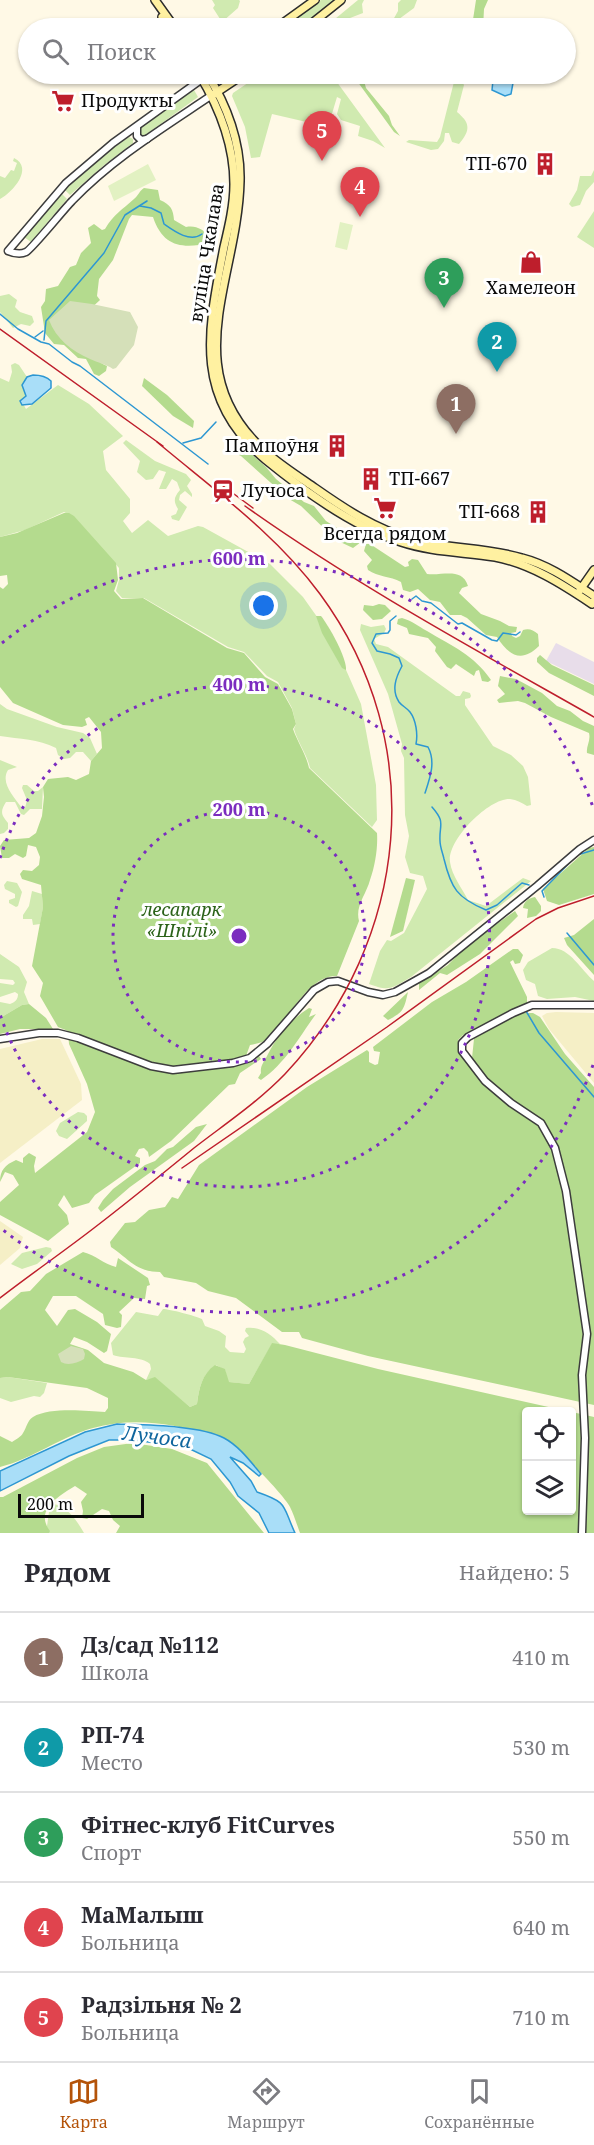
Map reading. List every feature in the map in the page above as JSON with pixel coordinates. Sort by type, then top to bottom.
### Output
[{"type":"main road","points":[[150,0],[162,18]]},
{"type":"main road","points":[[155,0],[168,18]]},
{"type":"main road","points":[[290,18],[315,0]]},
{"type":"main road","points":[[319,18],[340,1]]},
{"type":"main road","name":"вуліца Чкалава","points":[[210,84],[227,135],[234,184],[231,214],[212,314],[210,364],[219,399],[239,432],[267,460],[348,518],[364,526],[398,542],[495,557],[527,566],[579,591],[593,601]]},
{"type":"main road","points":[[215,93],[229,84]]},
{"type":"main road","points":[[579,591],[594,570]]},
{"type":"street","points":[[194,84],[125,135],[66,183],[8,251],[20,253],[29,251],[49,226],[90,183],[147,139],[215,93]]},
{"type":"street","points":[[137,126],[135,130],[137,136],[141,140],[147,139]]},
{"type":"street","points":[[125,135],[134,138],[135,148]]},
{"type":"street","points":[[0,1039],[39,1033],[58,1033],[152,1066],[173,1070],[233,1063],[250,1058],[267,1044],[314,990],[328,982],[338,981],[368,992],[383,994],[395,992],[429,973],[594,840]]},
{"type":"street","points":[[582,1533],[585,1438],[582,1375],[587,1334],[566,1191],[555,1148],[541,1123],[511,1103],[485,1081],[462,1051],[462,1043],[468,1037],[532,1005],[594,1005]]},
{"type":"shaded area","points":[[556,643],[594,662],[594,684],[546,661]]},
{"type":"shaded area","points":[[556,1012],[594,1013],[594,1083],[549,1029],[542,1016]]},
{"type":"shaded area","points":[[42,1039],[60,1039],[81,1084],[82,1100],[0,1163],[0,1049]]},
{"type":"shaded area","points":[[0,1221],[23,1237],[20,1248],[0,1265]]},
{"type":"green space","points":[[212,0],[240,1],[238,8],[227,18],[219,18],[213,8],[215,5]]},
{"type":"green space","points":[[321,0],[337,0],[312,18],[296,18]]},
{"type":"green space","points":[[358,0],[364,0],[363,13],[350,18],[336,18]]},
{"type":"green space","points":[[401,0],[417,0],[414,8],[400,18],[394,18],[398,11],[398,3]]},
{"type":"green space","points":[[476,0],[488,0],[484,18],[473,18]]},
{"type":"green space","points":[[246,84],[338,84],[385,148],[358,136],[360,126],[341,120],[337,114],[341,99],[337,97],[331,117],[327,116],[324,126],[272,114],[260,157],[251,158],[245,127],[232,96]]},
{"type":"green space","points":[[359,84],[365,84],[389,116],[400,136],[394,132]]},
{"type":"green space","points":[[453,84],[463,84],[457,112],[464,119],[467,130],[459,144],[452,142],[449,133],[445,133],[444,141],[438,149],[431,150],[406,142],[409,140],[437,142]]},
{"type":"green space","points":[[194,90],[198,97],[144,136],[139,134],[139,128]]},
{"type":"green space","points":[[129,137],[133,139],[133,143],[70,195],[64,189],[97,159]]},
{"type":"green space","points":[[14,158],[20,162],[22,174],[15,186],[0,199],[0,176],[5,178],[11,170],[14,171],[17,163],[13,161]]},
{"type":"green space","points":[[148,164],[156,180],[114,201],[108,186]]},
{"type":"green space","points":[[594,170],[594,182],[586,191],[580,205],[572,207],[569,204],[577,190],[580,176],[591,176]]},
{"type":"green space","points":[[144,188],[158,190],[160,200],[171,208],[174,220],[186,227],[196,227],[205,232],[211,236],[210,243],[191,246],[175,244],[162,235],[153,217],[132,215],[113,260],[99,279],[97,296],[100,300],[88,311],[88,335],[91,350],[100,362],[107,366],[106,371],[99,376],[94,374],[86,359],[78,358],[64,345],[54,344],[45,333],[41,307],[45,301],[46,289],[58,286],[70,267],[76,265],[81,253],[91,243],[88,228],[94,224],[102,230],[105,229]]},
{"type":"green space","points":[[61,193],[67,199],[31,242],[24,237]]},
{"type":"green space","points":[[594,211],[594,248],[577,237]]},
{"type":"green space","points":[[340,222],[353,225],[347,250],[335,247]]},
{"type":"green space","points":[[9,294],[17,300],[15,307],[20,312],[32,316],[34,322],[30,326],[21,324],[13,328],[0,312],[0,296]]},
{"type":"green space","points":[[70,301],[130,312],[138,327],[134,345],[116,368],[113,369],[77,352],[65,344],[56,333],[49,320]]},
{"type":"green space","name":"Лучоса","points":[[15,363],[27,377],[23,384],[26,396],[21,400],[26,409],[58,385],[89,404],[123,436],[103,451],[106,470],[130,499],[130,513],[123,521],[132,533],[148,520],[168,536],[198,526],[203,527],[270,564],[303,597],[332,638],[361,704],[376,785],[377,820],[372,827],[310,768],[294,729],[296,724],[292,708],[278,682],[267,676],[244,652],[228,647],[144,598],[122,598],[116,591],[119,568],[75,518],[64,512],[25,530],[0,537],[0,378],[9,382],[12,372],[11,365]]},
{"type":"green space","points":[[144,378],[167,395],[194,421],[193,428],[173,416],[142,386]]},
{"type":"green space","points":[[126,440],[155,461],[186,474],[191,480],[187,486],[192,497],[185,491],[180,495],[179,500],[187,507],[179,521],[172,519],[171,516],[176,514],[178,509],[175,497],[180,490],[177,482],[172,479],[166,489],[159,489],[166,472],[159,470],[153,479],[146,480],[137,472],[140,461],[123,443]]},
{"type":"green space","points":[[229,442],[248,451],[276,479],[304,502],[314,506],[326,521],[353,538],[358,538],[361,542],[353,548],[336,540],[301,506],[289,499],[241,456],[227,449],[225,444]]},
{"type":"green space","name":"лесапарк «Шпілі»","points":[[64,513],[74,516],[116,563],[118,580],[114,591],[121,599],[143,598],[227,648],[244,653],[265,677],[278,684],[292,709],[296,724],[293,729],[309,768],[377,833],[377,851],[368,885],[358,910],[359,921],[337,976],[316,983],[272,1034],[263,1042],[250,1045],[243,1064],[254,1062],[259,1056],[261,1059],[240,1073],[235,1084],[229,1085],[171,1141],[149,1157],[144,1148],[139,1149],[135,1156],[140,1158],[140,1163],[95,1195],[89,1203],[72,1208],[64,1195],[58,1205],[67,1215],[69,1224],[48,1241],[0,1215],[0,1202],[19,1185],[13,1175],[5,1172],[0,1182],[1,1174],[6,1166],[16,1160],[23,1163],[23,1158],[29,1153],[36,1157],[35,1173],[87,1132],[95,1112],[87,1084],[69,1044],[68,1031],[58,1027],[40,996],[43,983],[32,966],[43,907],[41,885],[22,879],[20,874],[23,870],[32,871],[39,865],[40,857],[36,847],[28,845],[26,856],[23,858],[15,854],[9,858],[2,858],[0,846],[4,840],[29,838],[36,833],[42,816],[43,787],[48,779],[68,777],[76,780],[89,774],[91,761],[102,748],[101,732],[89,717],[85,719],[87,725],[82,727],[63,725],[13,703],[0,687],[0,587],[3,589],[8,584],[7,575],[0,576],[0,537],[17,533]]},
{"type":"green space","points":[[366,544],[370,544],[405,567],[409,566],[408,562],[412,559],[418,560],[427,574],[461,576],[468,586],[462,588],[459,593],[481,614],[517,627],[516,632],[511,633],[516,638],[523,630],[534,631],[538,634],[539,646],[521,656],[511,653],[497,637],[486,635],[461,615],[450,615],[440,602],[430,600],[418,589],[410,592],[403,590],[401,582],[368,570],[367,566],[372,560],[364,551]]},
{"type":"green space","points":[[364,605],[385,605],[391,611],[382,619],[373,620],[363,610]]},
{"type":"green space","points":[[316,616],[321,616],[333,634],[344,658],[346,670],[342,668],[322,633]]},
{"type":"green space","points":[[402,618],[462,652],[491,680],[482,681],[479,670],[474,676],[456,664],[451,669],[447,667],[428,638],[409,634],[407,628],[397,624],[398,619]]},
{"type":"green space","points":[[361,624],[371,627],[384,625],[386,629],[384,633],[374,639],[376,644],[388,647],[456,696],[460,696],[463,691],[470,693],[470,698],[465,699],[465,705],[493,746],[511,755],[523,766],[528,777],[531,805],[527,806],[510,799],[491,805],[462,832],[451,853],[450,862],[455,877],[468,900],[486,906],[523,878],[531,881],[411,977],[387,988],[369,984],[380,951],[387,940],[391,941],[404,933],[427,889],[423,876],[410,873],[405,857],[409,836],[405,815],[402,744],[388,694],[360,630]]},
{"type":"green space","points":[[540,655],[552,665],[594,685],[594,696],[549,673],[537,662]]},
{"type":"green space","points":[[500,676],[516,679],[542,693],[557,706],[594,726],[594,755],[587,753],[589,733],[525,703],[518,701],[499,703],[497,700],[505,694],[498,686]]},
{"type":"green space","points":[[0,704],[7,709],[57,727],[83,733],[90,738],[97,754],[91,761],[83,752],[76,752],[70,758],[64,759],[58,755],[56,748],[49,745],[0,736]]},
{"type":"green space","points":[[0,760],[17,767],[8,770],[6,780],[9,790],[22,808],[25,808],[27,800],[23,785],[27,785],[34,791],[43,787],[42,809],[30,809],[24,815],[21,814],[15,802],[6,802],[2,813],[8,823],[8,829],[0,834]]},
{"type":"green space","points":[[594,847],[594,894],[559,905],[547,901],[543,889],[589,848]]},
{"type":"green space","points":[[406,878],[415,880],[403,931],[390,937]]},
{"type":"green space","points":[[7,881],[17,883],[22,892],[16,907],[9,903],[9,900],[15,898],[15,894],[5,889],[4,885]]},
{"type":"green space","points":[[32,891],[42,894],[43,907],[40,924],[33,925],[32,919],[23,919]]},
{"type":"green space","points":[[535,897],[541,906],[541,911],[536,916],[527,918],[528,909],[523,908],[527,900]]},
{"type":"green space","points":[[515,911],[518,916],[480,954],[447,975],[440,973],[419,990],[419,983],[448,965],[466,946]]},
{"type":"green space","points":[[594,919],[594,975],[567,945],[564,938],[574,935]]},
{"type":"green space","points":[[552,948],[570,956],[594,981],[594,1001],[575,997],[547,999],[538,996],[535,984],[526,980],[523,970],[528,962]]},
{"type":"green space","points":[[513,949],[518,949],[523,955],[520,963],[515,964],[513,960],[510,962],[527,997],[527,1003],[517,1008],[518,1013],[533,1013],[540,1017],[565,1054],[594,1087],[594,1405],[368,1356],[302,1338],[299,1332],[282,1332],[236,1298],[208,1291],[196,1283],[164,1277],[160,1272],[145,1270],[111,1247],[110,1242],[125,1223],[135,1222],[149,1210],[165,1207],[172,1197],[178,1199],[199,1165],[307,1087],[367,1050],[369,1062],[378,1064],[380,1052],[374,1051],[373,1047],[432,1002],[466,982]],"holes":[[[470,1034],[474,1039],[472,1058],[469,1058],[466,1051],[459,1047],[458,1040],[463,1035]]]},
{"type":"green space","points":[[0,954],[19,967],[27,982],[24,992],[29,1004],[22,1005],[0,1018],[0,1002],[10,1004],[15,1002],[18,994],[15,992],[0,997],[0,983],[13,985],[15,983],[13,980],[0,979]]},
{"type":"green space","points":[[408,992],[404,1006],[397,1015],[388,1020],[383,1016]]},
{"type":"green space","points":[[29,1004],[46,1018],[53,1029],[20,1029],[0,1034],[0,1018],[22,1005]]},
{"type":"green space","points":[[309,1008],[312,1009],[309,1017],[316,1014],[292,1049],[270,1073],[261,1080],[258,1078],[262,1064],[280,1035],[290,1023]]},
{"type":"green space","points":[[78,1112],[87,1116],[87,1121],[67,1139],[59,1136],[56,1131],[60,1123]]},
{"type":"green space","points":[[207,1124],[194,1141],[130,1187],[101,1212],[98,1208],[113,1189],[145,1165],[155,1161],[196,1127]]},
{"type":"green space","points":[[46,1247],[51,1248],[52,1251],[37,1264],[22,1269],[11,1264],[22,1253]]},
{"type":"green space","points":[[83,1252],[116,1267],[118,1258],[148,1278],[150,1285],[147,1286],[145,1299],[134,1298],[119,1312],[122,1315],[121,1327],[105,1325],[103,1314],[76,1296],[53,1296],[45,1310],[57,1326],[68,1310],[75,1309],[97,1322],[111,1334],[107,1351],[104,1353],[74,1337],[70,1344],[88,1350],[104,1363],[133,1372],[146,1380],[155,1377],[190,1407],[197,1404],[202,1382],[215,1365],[225,1369],[229,1382],[249,1384],[272,1343],[549,1407],[522,1407],[522,1515],[576,1515],[576,1413],[594,1417],[594,1533],[300,1533],[286,1501],[251,1462],[225,1440],[181,1427],[152,1423],[122,1423],[93,1428],[0,1467],[0,1436],[12,1442],[20,1437],[33,1417],[58,1411],[105,1412],[108,1408],[108,1398],[87,1388],[8,1377],[0,1378],[0,1310],[21,1292],[30,1291],[46,1274]]},
{"type":"green space","points":[[163,1309],[202,1319],[205,1326],[226,1336],[225,1347],[230,1352],[244,1353],[246,1349],[243,1342],[249,1336],[245,1331],[246,1328],[256,1328],[265,1332],[280,1344],[272,1344],[249,1384],[228,1382],[225,1370],[216,1365],[207,1373],[202,1382],[197,1404],[190,1407],[155,1378],[146,1380],[151,1369],[150,1364],[146,1361],[113,1355],[111,1343],[136,1312],[158,1316]]},
{"type":"green space","points":[[71,1346],[83,1349],[84,1359],[72,1364],[61,1362],[58,1354]]},
{"type":"green space","points":[[8,1377],[47,1383],[40,1397],[34,1396],[11,1402],[0,1398],[0,1378]]},
{"type":"green space","points":[[133,1443],[172,1449],[207,1463],[264,1533],[116,1533],[120,1526],[113,1520],[109,1511],[102,1509],[87,1519],[82,1518],[81,1502],[87,1494],[75,1486],[50,1504],[45,1517],[49,1533],[0,1533],[0,1497],[104,1447]]},
{"type":"green space","points":[[54,1504],[68,1511],[84,1533],[46,1533],[49,1512]]},
{"type":"water","points":[[493,84],[513,84],[511,94],[505,96],[492,90]]},
{"type":"water","points":[[33,375],[49,379],[51,388],[32,404],[22,405],[20,401],[26,396],[22,385],[27,377]]},
{"type":"water","points":[[117,1424],[157,1425],[201,1430],[229,1441],[261,1474],[259,1476],[243,1463],[230,1457],[251,1481],[257,1492],[280,1502],[295,1533],[269,1533],[259,1513],[238,1496],[211,1459],[188,1448],[170,1445],[134,1440],[109,1440],[69,1456],[0,1491],[0,1471],[85,1432]]},
{"type":"waterway","points":[[44,340],[46,321],[104,253],[125,215],[147,201]]},
{"type":"waterway","points":[[140,206],[161,213],[164,224],[182,235],[192,237],[202,234]]},
{"type":"waterway","points":[[0,314],[18,329],[49,344],[80,366],[208,464]]},
{"type":"waterway","points":[[35,337],[43,331]]},
{"type":"waterway","points":[[183,443],[201,438],[216,422]]},
{"type":"waterway","points":[[412,599],[416,596],[422,601],[431,603],[458,624],[462,623],[492,640],[497,641],[503,633],[516,635],[520,632]]},
{"type":"waterway","points":[[396,616],[390,621],[388,633],[376,634],[372,643],[377,651],[399,658],[402,666],[395,684],[395,693],[400,703],[414,719],[417,732],[416,744],[428,747],[432,758],[425,793]]},
{"type":"waterway","points":[[432,807],[441,824],[440,846],[449,878],[457,891],[468,901],[486,910],[497,905],[522,883],[529,885]]},
{"type":"waterway","points":[[544,897],[542,891],[577,855],[594,850]]},
{"type":"waterway","points":[[567,933],[594,965]]},
{"type":"waterway","points":[[526,1011],[539,1033],[594,1097]]},
{"type":"railway","points":[[0,329],[163,446]]},
{"type":"railway","points":[[0,1298],[253,1103],[285,1074],[327,1021],[359,964],[380,903],[391,840],[390,776],[379,713],[355,652],[320,594],[303,572],[243,513],[157,442]]},
{"type":"railway","points":[[215,480],[253,508]]},
{"type":"railway","points":[[245,506],[373,590],[594,717]]},
{"type":"railway","points":[[182,1168],[387,1027],[536,919],[558,908],[594,896]]},
{"type":"place","name":"Продукты","points":[[63,101]]},
{"type":"place","name":"Радзільня № 2","points":[[322,161]]},
{"type":"place","name":"ТП-670","points":[[545,164]]},
{"type":"place","name":"МаМалыш","points":[[360,217]]},
{"type":"place","name":"Хамелеон","points":[[531,262]]},
{"type":"place","name":"Фітнес-клуб FitCurves","points":[[444,308]]},
{"type":"place","name":"РП-74","points":[[497,372]]},
{"type":"place","name":"Дз/сад №112","points":[[456,434]]},
{"type":"place","name":"Пампоўня","points":[[337,446]]},
{"type":"place","name":"ТП-667","points":[[371,479]]},
{"type":"place","name":"Лучоса","points":[[223,491]]},
{"type":"place","name":"Всегда рядом","points":[[385,508]]},
{"type":"place","name":"ТП-668","points":[[538,512]]}]
